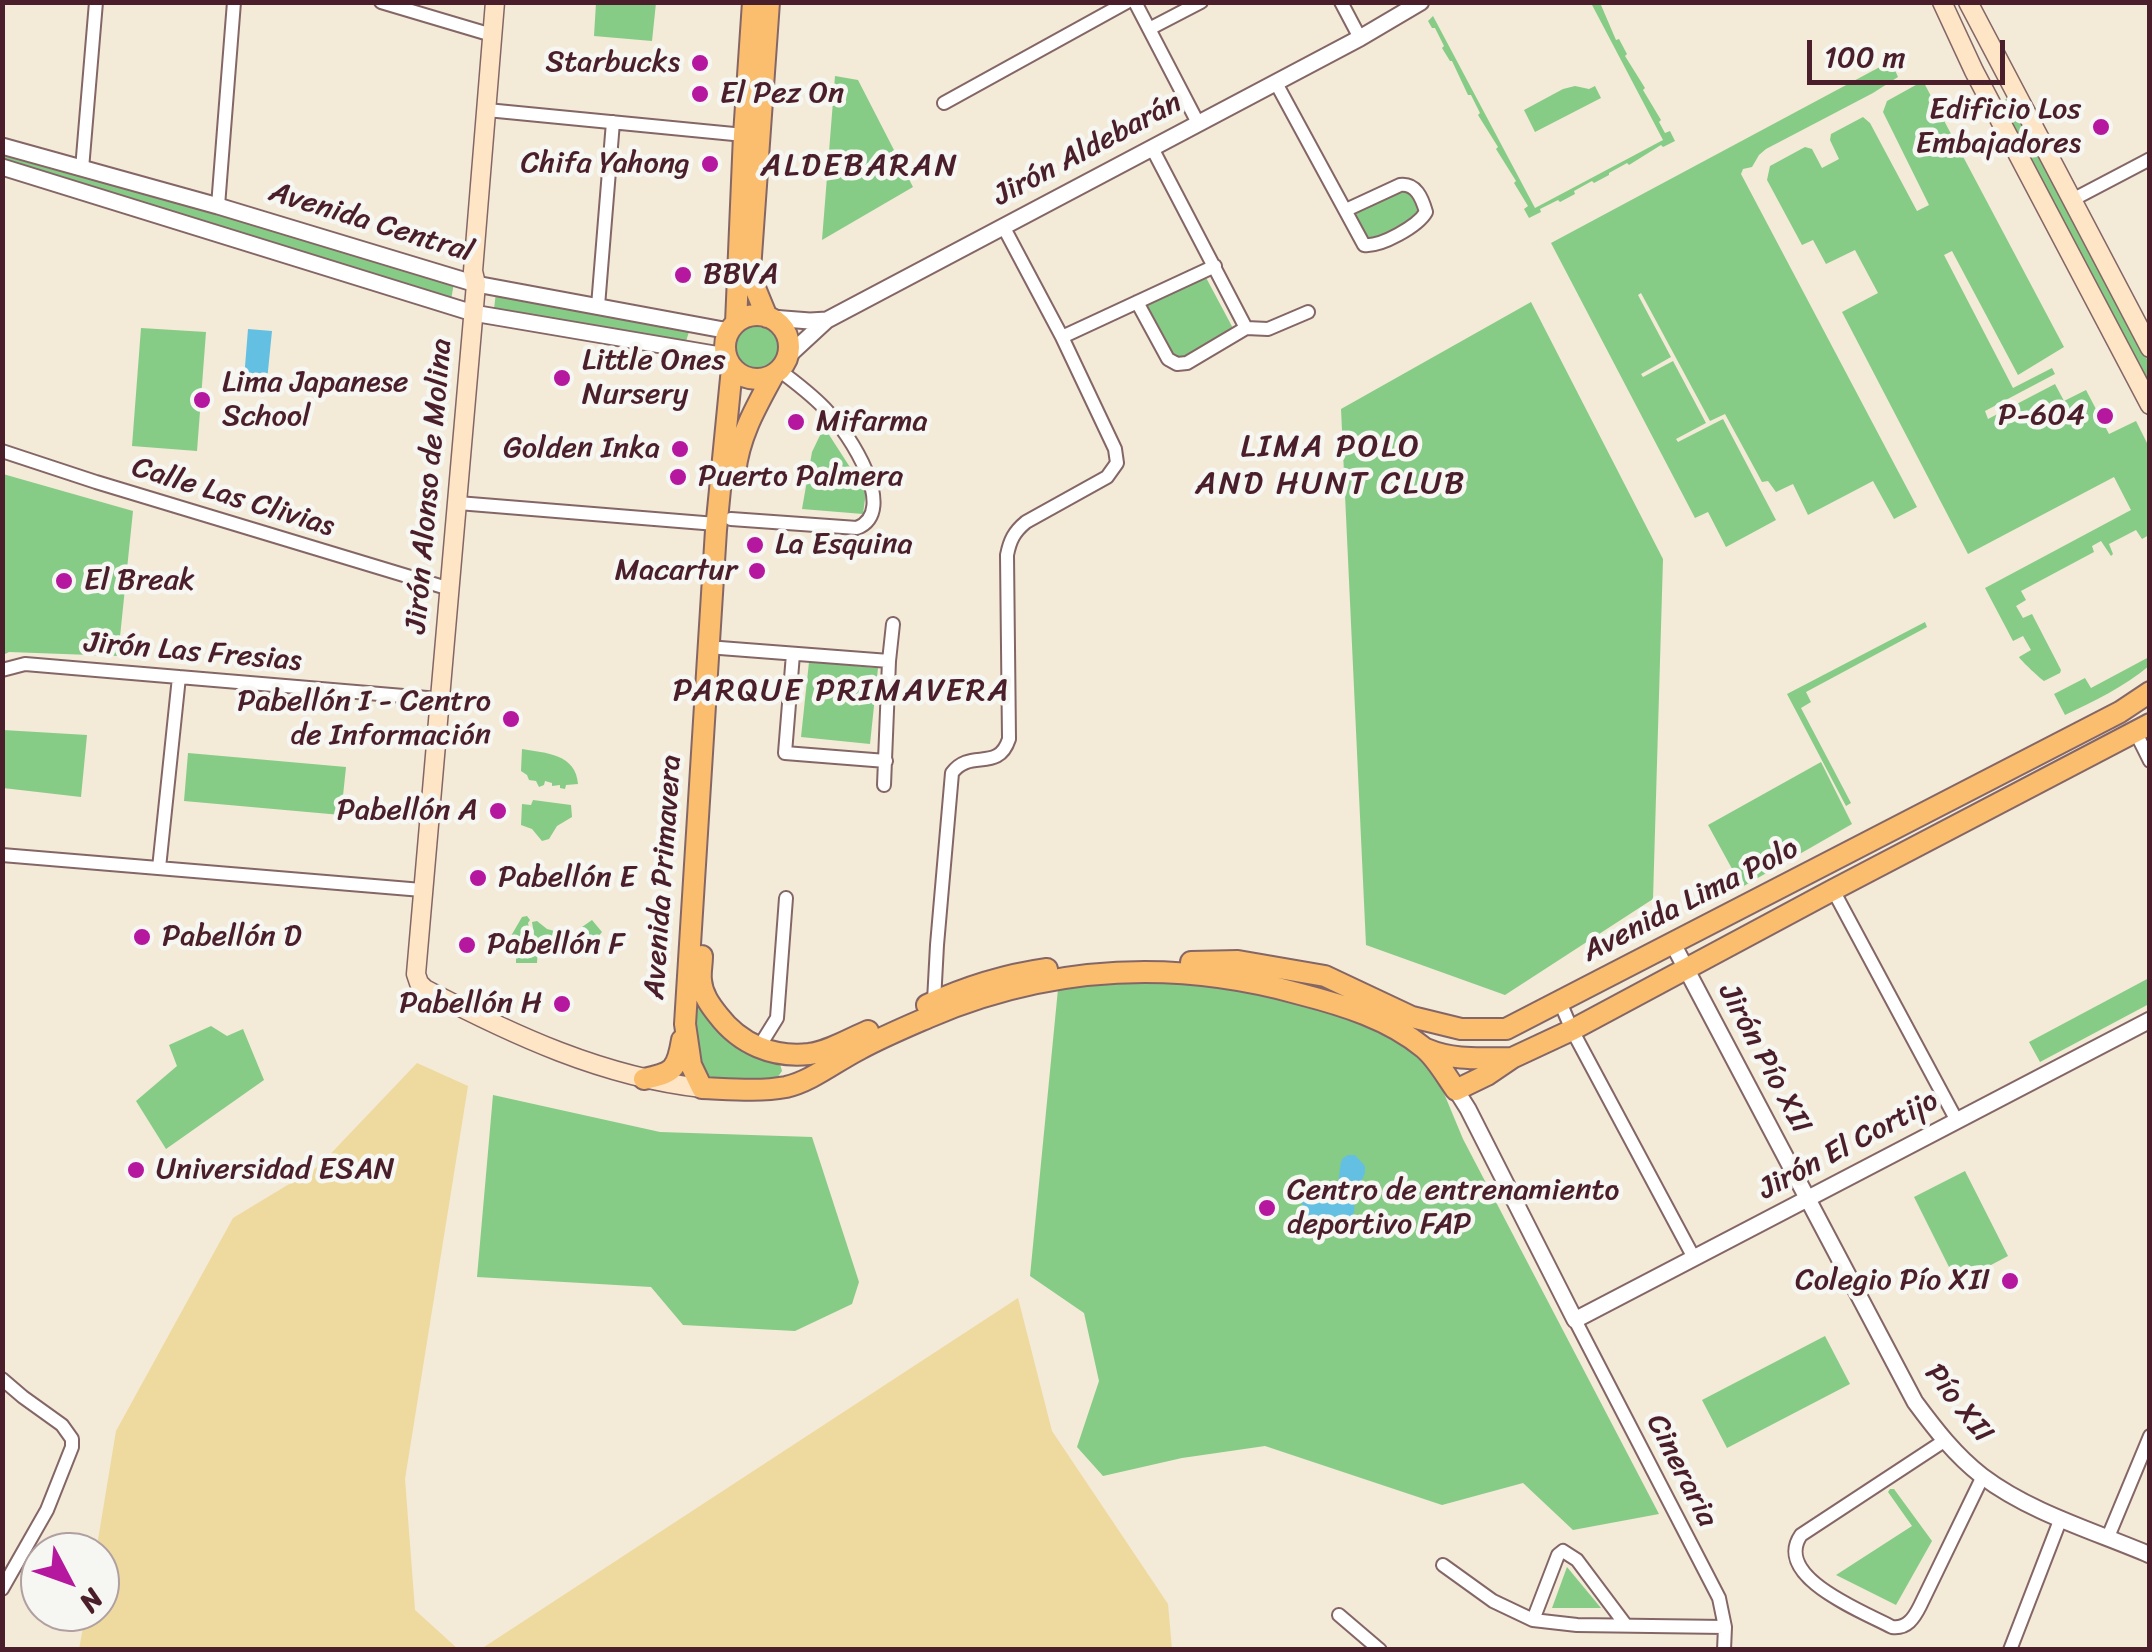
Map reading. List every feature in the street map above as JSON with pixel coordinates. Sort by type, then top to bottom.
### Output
[{"type":"main road","name":"Jirón Alonso de Molina","points":[[495,2],[476,284],[416,974],[425,989],[489,1023],[556,1052],[644,1079]]},
{"type":"main road","points":[[733,327],[751,316],[769,318],[780,325],[789,345],[780,367],[755,379],[740,375],[729,362],[726,341],[733,327],[736,134],[754,2]]},
{"type":"main road","points":[[769,2],[750,270],[769,318]]},
{"type":"main road","points":[[1942,2],[2150,406]]},
{"type":"main road","points":[[1968,2],[2150,348]]},
{"type":"main road","name":"Avenida Primavera","points":[[729,362],[720,648],[701,980],[706,999],[734,1033],[780,1054],[812,1053],[934,1002]]},
{"type":"main road","name":"Avenida Primavera","points":[[702,1088],[691,1065],[684,1024],[724,521],[740,443],[780,367]]},
{"type":"main road","name":"Avenida Lima Polo","points":[[934,1002],[966,987],[1056,968],[1238,961],[1325,976],[1412,1017],[1461,1029],[1506,1029],[2120,712],[2150,692]]},
{"type":"main road","name":"Avenida Lima Polo","points":[[1456,1090],[2143,729]]},
{"type":"main road","points":[[1890,831],[1903,854]]},
{"type":"main road","points":[[644,1079],[702,1088],[766,1088],[798,1083],[932,1016],[1010,989],[1086,974],[1157,972],[1202,973],[1283,989],[1372,1017],[1425,1049],[1456,1090]]},
{"type":"main road","points":[[644,1079],[665,1075],[676,1066],[684,1024]]},
{"type":"main road","name":"Avenida Lima Polo","points":[[1425,1049],[1471,1060],[1512,1058]]},
{"type":"main road","points":[[766,1088],[787,1076],[786,1062],[780,1054]]},
{"type":"street","points":[[82,169],[96,2]]},
{"type":"street","points":[[218,206],[234,2]]},
{"type":"street","points":[[382,2],[492,36]]},
{"type":"street","points":[[944,103],[1127,2]]},
{"type":"street","points":[[1135,2],[1198,124]]},
{"type":"street","points":[[1149,29],[1201,2]]},
{"type":"street","points":[[1341,2],[1360,38]]},
{"type":"street","name":"Jirón Aldebarán","points":[[780,367],[827,320],[1422,2]]},
{"type":"street","points":[[1276,83],[1360,241],[1369,246],[1418,223],[1426,212],[1417,191],[1406,184],[1346,210]]},
{"type":"street","points":[[487,110],[736,134]]},
{"type":"street","points":[[598,306],[613,122]]},
{"type":"street","points":[[1152,148],[1246,328]]},
{"type":"street","name":"Avenida Central","points":[[4,158],[82,169],[476,284],[694,326],[733,327]]},
{"type":"street","name":"Avenida Central","points":[[4,158],[473,313],[690,350],[729,362]]},
{"type":"street","points":[[2072,200],[2150,159]]},
{"type":"street","points":[[934,1002],[952,773],[966,760],[992,759],[1006,748],[1009,739],[1009,542],[1026,522],[1107,477],[1117,458],[1062,337],[1003,226]]},
{"type":"street","points":[[1062,337],[1215,266]]},
{"type":"street","points":[[1137,302],[1168,359],[1177,364],[1246,328],[1268,329],[1308,312]]},
{"type":"street","points":[[769,318],[827,320]]},
{"type":"street","points":[[690,350],[694,326]]},
{"type":"street","points":[[458,503],[858,528],[868,522],[874,510],[872,485],[858,456],[830,413],[780,367]]},
{"type":"street","name":"Calle Las Clivias","points":[[2,451],[450,588]]},
{"type":"street","points":[[884,785],[893,624]]},
{"type":"street","points":[[720,648],[889,661]]},
{"type":"street","points":[[794,654],[785,753],[886,762]]},
{"type":"street","name":"Jirón Las Fresias","points":[[2,670],[25,664],[439,700]]},
{"type":"street","points":[[159,868],[179,677]]},
{"type":"street","points":[[2143,729],[2150,761]]},
{"type":"street","points":[[2,855],[422,890]]},
{"type":"street","points":[[1833,890],[1957,1120]]},
{"type":"street","points":[[759,1047],[777,1018],[786,898]]},
{"type":"street","name":"Jirón Pío XII","points":[[1674,944],[1807,1200]]},
{"type":"street","points":[[1560,1002],[1694,1258]]},
{"type":"street","name":"Jirón El Cortijo","points":[[1574,1320],[2150,1020]]},
{"type":"street","points":[[1456,1090],[1574,1320]]},
{"type":"street","name":"Pío XII","points":[[1807,1200],[1915,1402],[1944,1441],[1983,1476],[2022,1501],[2150,1556]]},
{"type":"street","name":"Cineraria","points":[[1574,1320],[1719,1598],[1725,1627],[1724,1650]]},
{"type":"street","points":[[2,1379],[62,1426],[72,1440],[48,1510],[2,1590]]},
{"type":"street","points":[[2108,1537],[2150,1436]]},
{"type":"street","points":[[1944,1441],[1801,1535],[1794,1552],[1813,1583],[1892,1627],[1908,1624],[1983,1476]]},
{"type":"street","points":[[2010,1650],[2061,1518]]},
{"type":"street","points":[[1532,1620],[1558,1555],[1564,1551],[1578,1560],[1625,1624]]},
{"type":"street","points":[[1444,1565],[1492,1601],[1532,1620],[1576,1625],[1725,1627]]},
{"type":"street","points":[[1339,1615],[1380,1650]]},
{"type":"green space","points":[[596,3],[656,3],[652,41],[594,36]]},
{"type":"green space","points":[[1591,3],[1601,5],[1659,122],[1675,141],[1592,181],[1529,218],[1524,209],[1528,206],[1516,181],[1428,21],[1433,16],[1535,208],[1663,140]]},
{"type":"green space","points":[[1891,61],[1898,77],[1766,149],[1741,174],[1917,507],[1894,519],[1873,481],[1808,515],[1793,484],[1776,492],[1768,481],[1762,482],[1725,414],[1710,421],[1641,293],[1638,295],[1671,357],[1641,374],[1643,377],[1673,361],[1706,423],[1676,439],[1678,442],[1723,419],[1776,520],[1726,547],[1708,512],[1695,518],[1551,243]]},
{"type":"green space","points":[[835,76],[858,80],[913,187],[822,240]]},
{"type":"green space","points":[[1923,81],[2064,347],[2018,375],[1952,251],[1944,255],[2013,388],[2052,368],[2055,374],[1985,411],[1988,419],[2055,384],[2064,401],[2086,390],[2109,434],[2136,421],[2149,447],[2149,535],[2142,539],[2136,530],[2109,544],[2111,556],[2101,541],[2092,546],[2094,552],[2021,591],[2026,600],[2016,606],[2023,618],[2032,614],[2061,670],[2044,681],[2019,657],[2031,650],[2023,636],[2013,641],[1985,588],[2131,510],[2114,477],[1968,554],[1842,312],[1878,293],[1855,250],[1826,264],[1813,240],[1802,245],[1767,180],[1770,166],[1805,147],[1812,149],[1822,168],[1839,159],[1831,134],[1863,117],[1870,123],[1917,211],[1929,205],[1883,112],[1887,101]]},
{"type":"green space","points":[[1575,86],[1595,86],[1601,98],[1535,132],[1524,110]]},
{"type":"green space","points":[[2008,98],[2149,363],[2149,393],[2001,106]]},
{"type":"green space","points":[[8,151],[454,283],[451,300],[4,163]]},
{"type":"green space","points":[[1406,184],[1426,215],[1368,243],[1349,208]]},
{"type":"green space","points":[[1203,272],[1235,332],[1176,364],[1144,303]]},
{"type":"green space","points":[[496,292],[690,329],[685,344],[494,309]]},
{"type":"green space","points":[[1531,302],[1663,559],[1653,899],[1505,995],[1366,945],[1341,409]]},
{"type":"green space","points":[[757,323],[774,330],[781,347],[774,364],[757,371],[740,364],[733,347],[740,330]]},
{"type":"green space","points":[[141,328],[206,332],[197,451],[132,446]]},
{"type":"green space","points":[[824,427],[866,492],[863,514],[802,509],[812,452]]},
{"type":"green space","name":"El Break","points":[[3,474],[133,511],[118,656],[9,652],[3,655]]},
{"type":"green space","points":[[1925,622],[1927,627],[1806,692],[1811,702],[1801,708],[1851,803],[1846,806],[1787,694]]},
{"type":"green space","points":[[2149,657],[2149,666],[2129,681],[2065,715],[2054,694],[2085,678],[2091,688]]},
{"type":"green space","points":[[809,662],[878,668],[870,744],[801,737]]},
{"type":"green space","points":[[3,730],[87,735],[81,797],[3,788]]},
{"type":"green space","points":[[522,749],[566,761],[572,766],[578,784],[566,785],[565,789],[545,781],[539,787],[521,771]]},
{"type":"green space","points":[[188,753],[346,767],[341,815],[184,801]]},
{"type":"green space","points":[[1821,762],[1852,824],[1742,887],[1708,825]]},
{"type":"green space","points":[[533,800],[571,805],[572,817],[542,841],[532,829],[521,825],[522,804],[531,805]]},
{"type":"green space","points":[[527,916],[534,947],[532,922],[562,933],[565,941],[576,939],[583,932],[582,927],[592,920],[602,932],[597,944],[587,952],[574,947],[538,948],[537,963],[516,963],[516,954],[504,948],[522,917]]},
{"type":"green space","points":[[2149,978],[2149,1004],[2040,1062],[2029,1042]]},
{"type":"green space","name":"Centro de entrenamiento deportivo FAP","points":[[1150,980],[1248,992],[1341,1010],[1371,1021],[1417,1053],[1443,1091],[1463,1139],[1659,1514],[1573,1530],[1523,1483],[1442,1505],[1265,1446],[1182,1458],[1103,1476],[1077,1447],[1099,1381],[1084,1313],[1030,1276],[1058,989]]},
{"type":"green space","points":[[697,988],[780,1064],[782,1071],[775,1081],[709,1080],[697,1068]]},
{"type":"green space","points":[[211,1026],[227,1036],[243,1029],[264,1080],[166,1149],[136,1101],[177,1066],[169,1045]]},
{"type":"green space","points":[[493,1095],[660,1132],[812,1137],[859,1282],[852,1304],[795,1331],[683,1325],[651,1287],[477,1277]]},
{"type":"green space","points":[[1965,1171],[2008,1256],[1957,1283],[1914,1197]]},
{"type":"green space","points":[[1825,1336],[1850,1384],[1727,1448],[1702,1400]]},
{"type":"green space","points":[[1894,1489],[1932,1541],[1896,1605],[1836,1575],[1912,1526],[1888,1492]]},
{"type":"green space","points":[[1567,1567],[1601,1608],[1552,1608]]},
{"type":"sand","points":[[417,1063],[468,1086],[405,1479],[415,1610],[458,1649],[79,1649],[82,1632],[120,1632],[120,1532],[99,1532],[116,1431],[233,1218],[319,1166]]},
{"type":"sand","points":[[1018,1298],[1052,1431],[1168,1604],[1172,1649],[481,1649]]},
{"type":"water","points":[[248,329],[272,331],[267,381],[244,379]]},
{"type":"water","points":[[1355,1155],[1365,1166],[1354,1213],[1332,1226],[1315,1222],[1304,1210],[1303,1194],[1308,1186],[1326,1195],[1331,1192],[1337,1185],[1342,1159]]},
{"type":"place","name":"Starbucks","points":[[700,63]]},
{"type":"place","name":"El Pez On","points":[[700,94]]},
{"type":"place","name":"Edificio Los Embajadores","points":[[2101,127]]},
{"type":"place","name":"Chifa Yahong","points":[[710,164]]},
{"type":"place","name":"BBVA","points":[[683,275]]},
{"type":"place","name":"Little Ones Nursery","points":[[562,378]]},
{"type":"place","name":"Lima Japanese School","points":[[202,400]]},
{"type":"place","name":"P-604","points":[[2105,416]]},
{"type":"place","name":"Mifarma","points":[[796,422]]},
{"type":"place","name":"Golden Inka","points":[[680,449]]},
{"type":"place","name":"Puerto Palmera","points":[[678,477]]},
{"type":"place","name":"La Esquina","points":[[755,545]]},
{"type":"place","name":"Macartur","points":[[757,571]]},
{"type":"place","name":"El Break","points":[[64,581]]},
{"type":"place","name":"Pabellón I - Centro de Información","points":[[511,719]]},
{"type":"place","name":"Pabellón A","points":[[498,811]]},
{"type":"place","name":"Pabellón E","points":[[478,878]]},
{"type":"place","name":"Pabellón D","points":[[142,937]]},
{"type":"place","name":"Pabellón F","points":[[467,945]]},
{"type":"place","name":"Pabellón H","points":[[562,1004]]},
{"type":"place","name":"Universidad ESAN","points":[[136,1170]]},
{"type":"place","name":"Centro de entrenamiento deportivo FAP","points":[[1267,1208]]},
{"type":"place","name":"Colegio Pío XII","points":[[2010,1281]]},
{"type":"district","name":"ALDEBARAN","points":[[860,167]]},
{"type":"district","name":"LIMA POLO AND HUNT CLUB","points":[[1331,466]]},
{"type":"district","name":"PARQUE PRIMAVERA","points":[[842,692]]}]
